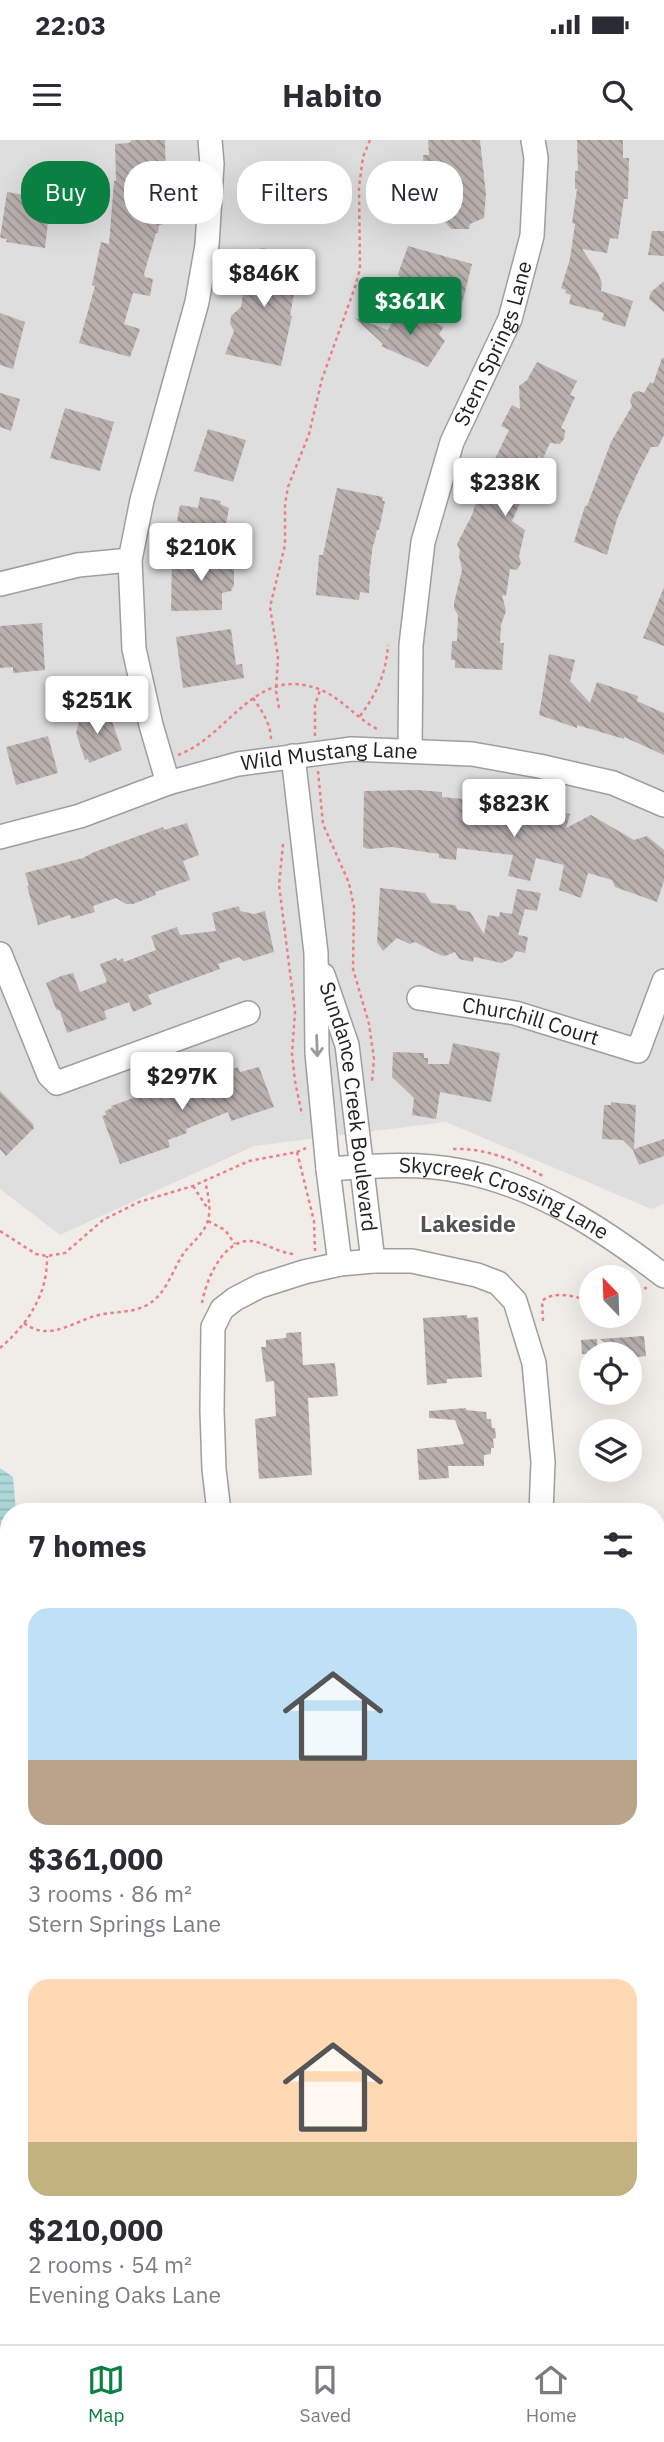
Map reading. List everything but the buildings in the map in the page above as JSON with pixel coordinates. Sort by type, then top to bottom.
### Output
[{"type":"street","points":[[168,783],[134,649],[130,560],[142,500],[197,302],[207,245],[212,164],[210,140]]},
{"type":"street","name":"Stern Springs Lane","points":[[410,741],[411,645],[423,542],[452,442],[510,319],[532,236],[536,158],[533,140]]},
{"type":"street","points":[[0,584],[78,565],[130,560]]},
{"type":"street","name":"Wild Mustang Lane","points":[[0,837],[80,816],[168,783],[238,764],[410,741],[613,783],[664,804]]},
{"type":"street","name":"Sundance Creek Boulevard","points":[[283,758],[316,953],[347,1045],[373,1261]]},
{"type":"street","name":"Sundance Creek Boulevard","points":[[316,953],[317,1053],[328,1169],[330,1266]]},
{"type":"street","points":[[0,954],[49,1075],[57,1083],[248,1013]]},
{"type":"street","name":"Churchill Court","points":[[419,998],[515,1013],[638,1051],[664,981]]},
{"type":"street","name":"Skycreek Crossing Lane","points":[[328,1169],[411,1166],[461,1171],[515,1186],[569,1210],[603,1231],[657,1282]]},
{"type":"street","points":[[218,1503],[212,1423],[214,1327],[222,1309],[260,1286],[330,1266],[373,1261],[412,1261],[477,1275],[498,1283],[516,1301],[534,1363],[543,1462],[541,1503]]},
{"type":"path","points":[[279,708],[276,691],[278,657],[270,607],[285,545],[285,504],[288,487],[309,434],[322,379],[360,269],[359,187],[363,157],[370,140]]},
{"type":"path","points":[[360,716],[384,677],[388,645]]},
{"type":"path","points":[[161,759],[193,749],[253,698],[278,685],[290,683],[320,690],[378,730],[410,741]]},
{"type":"path","points":[[320,690],[314,705],[323,824],[349,883],[354,907],[354,969],[369,1024],[374,1059],[372,1082]]},
{"type":"path","points":[[253,698],[283,758]]},
{"type":"path","points":[[283,838],[279,884],[295,1012],[292,1054],[303,1118]]},
{"type":"path","points":[[0,1231],[25,1249],[47,1256],[65,1253],[103,1220],[121,1209],[193,1186],[249,1161],[297,1152],[303,1148],[326,1146]]},
{"type":"path","points":[[297,1152],[314,1221],[314,1248],[330,1266]]},
{"type":"path","points":[[24,1323],[37,1331],[47,1332],[69,1328],[93,1316],[144,1307],[154,1301],[208,1221],[205,1181]]},
{"type":"path","points":[[193,1186],[209,1212]]},
{"type":"path","points":[[208,1221],[225,1230],[235,1244]]},
{"type":"path","points":[[0,1348],[24,1323],[37,1304],[45,1285],[47,1256]]},
{"type":"path","points":[[543,1325],[542,1301],[558,1294],[579,1298]]},
{"type":"shaded area","points":[[0,140],[664,140],[664,1204],[651,1209],[446,1122],[254,1146],[60,1235],[0,1189]]},
{"type":"water","points":[[0,1468],[13,1477],[15,1503],[0,1503]]},
{"type":"district","name":"Lakeside","points":[[468,1224]]}]
